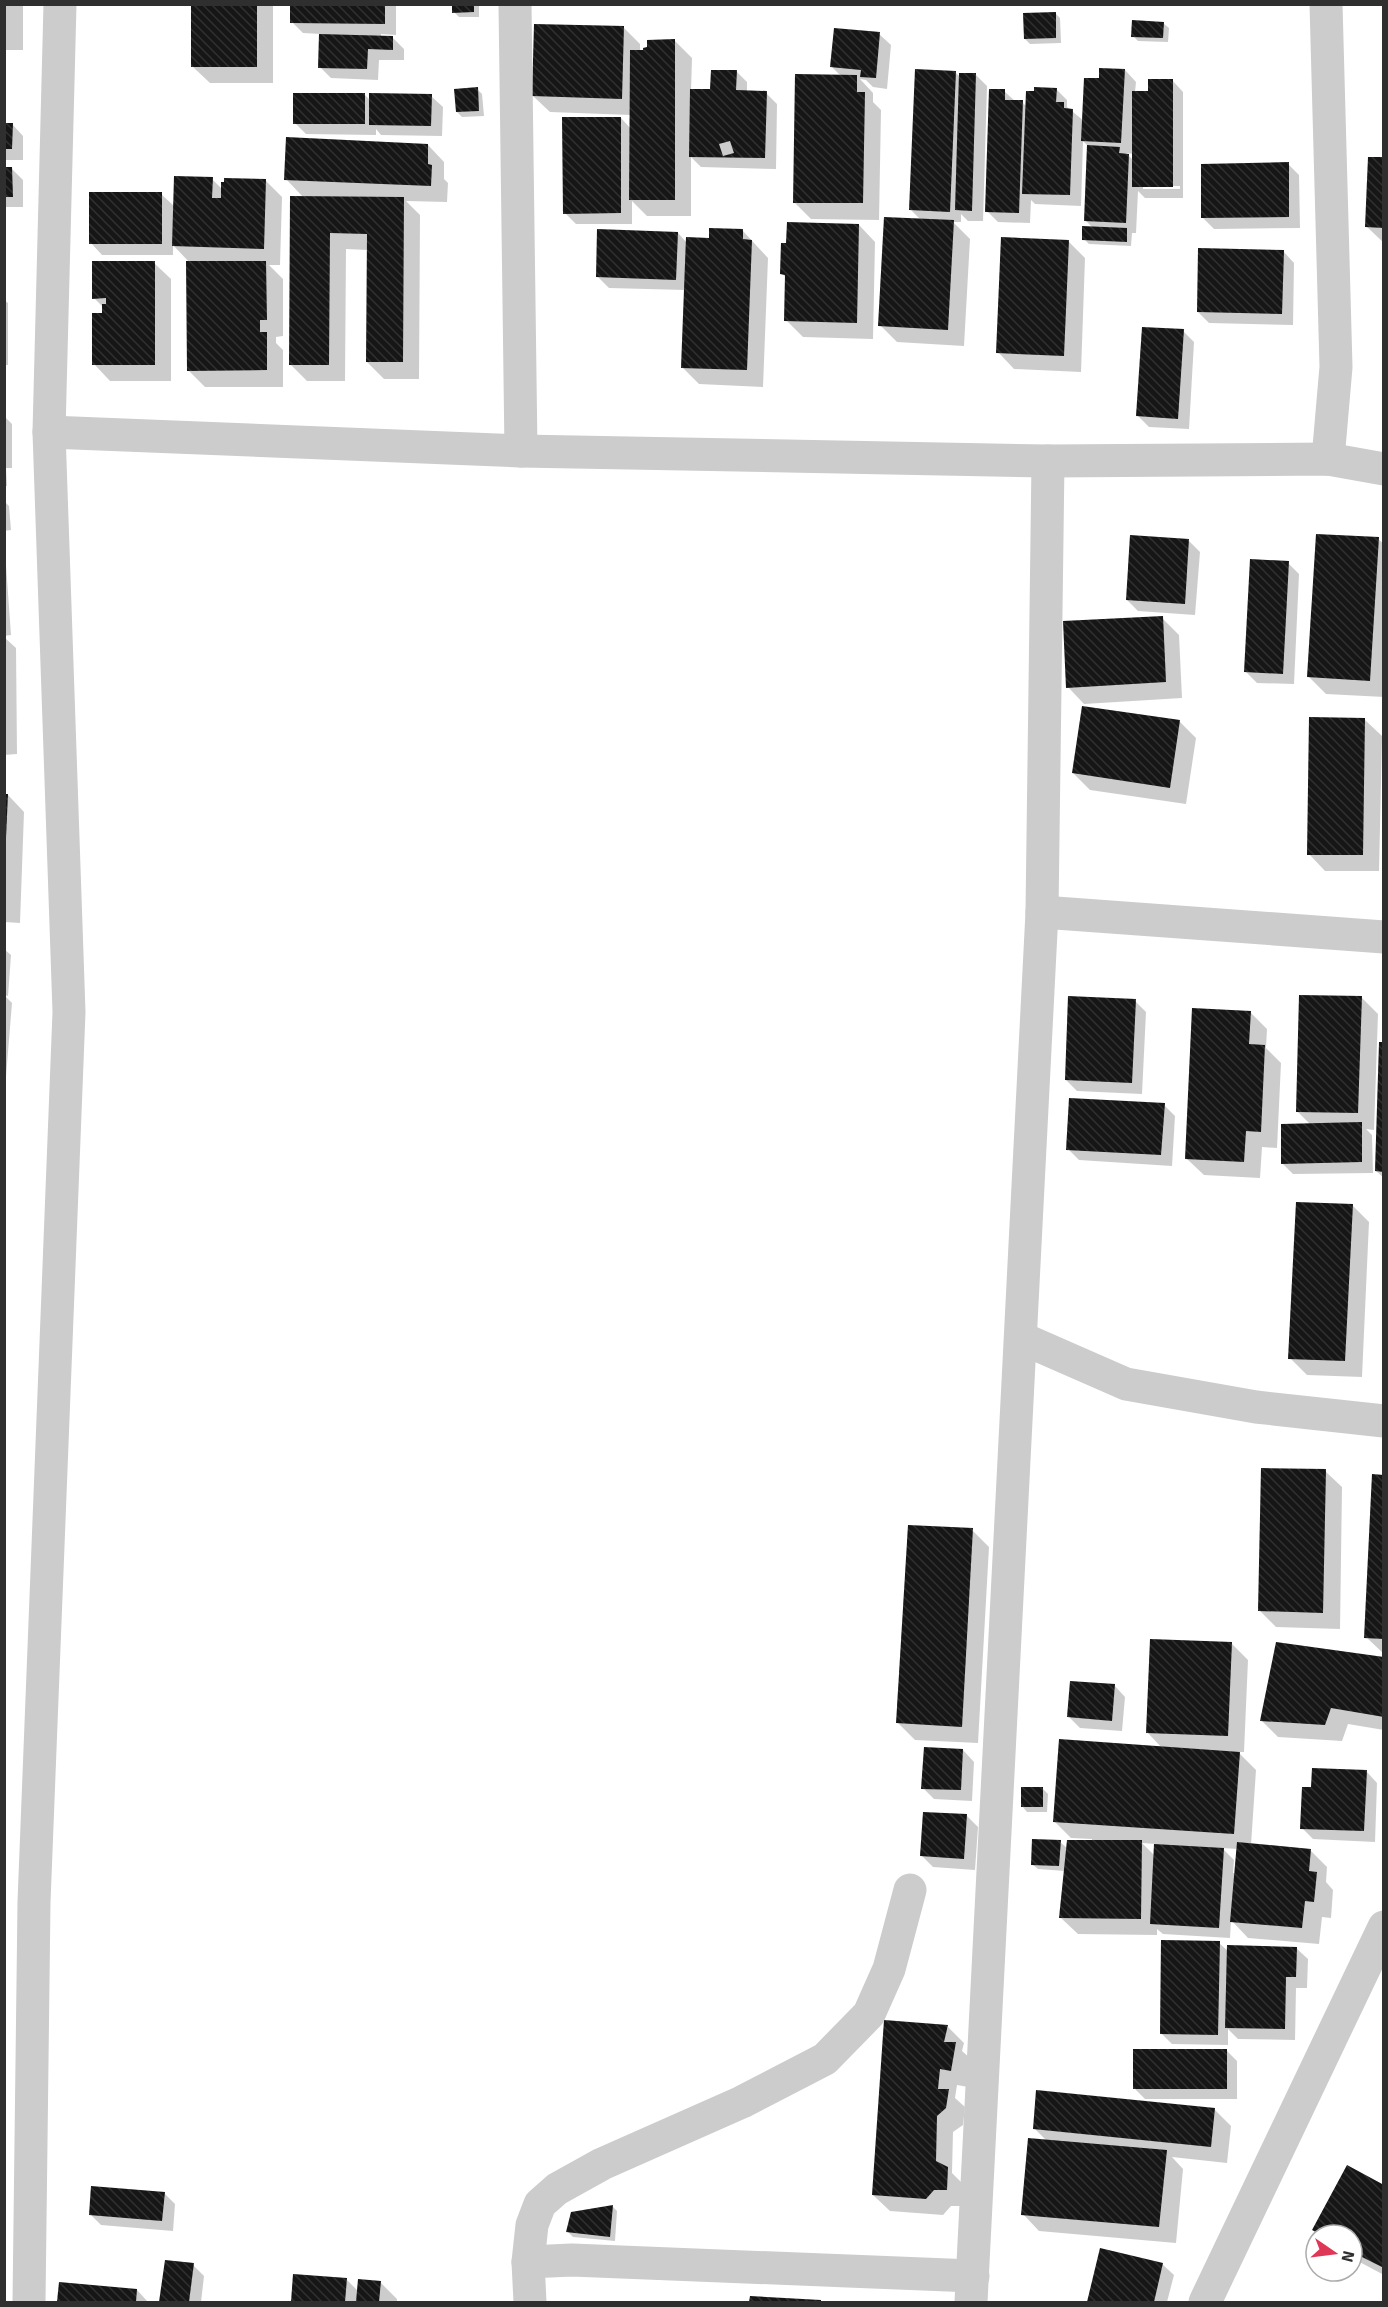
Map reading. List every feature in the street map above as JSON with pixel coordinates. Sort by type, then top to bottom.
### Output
[{"type":"street","points":[[29,2302],[34,1902],[69,1012],[49,432],[60,4]]},
{"type":"street","points":[[515,4],[521,451]]},
{"type":"street","points":[[1326,4],[1336,367],[1328,459]]},
{"type":"street","points":[[49,432],[521,451],[1048,461],[1328,459],[1383,469]]},
{"type":"street","points":[[528,2262],[572,2260],[972,2289],[1042,912],[1048,461]]},
{"type":"street","points":[[1042,912],[1383,937]]},
{"type":"street","points":[[1021,1338],[1126,1384],[1256,1407],[1383,1421]]},
{"type":"street","points":[[530,2302],[528,2262],[532,2225],[540,2204],[557,2189],[602,2164],[742,2102],[825,2059],[869,2014],[889,1969],[910,1890]]},
{"type":"street","points":[[1204,2302],[1383,1927]]},
{"type":"building","points":[[191,4],[257,4],[257,67],[191,67]]},
{"type":"building","points":[[290,4],[385,4],[385,24],[290,23]]},
{"type":"building","points":[[452,4],[474,4],[474,12],[452,13]]},
{"type":"building","points":[[1056,12],[1056,38],[1024,39],[1023,13]]},
{"type":"building","points":[[1132,20],[1164,22],[1163,38],[1131,37]]},
{"type":"building","points":[[534,24],[624,26],[622,99],[532,96]]},
{"type":"building","points":[[834,28],[880,32],[876,78],[860,77],[861,70],[830,67]]},
{"type":"building","points":[[319,34],[393,36],[393,50],[368,49],[367,69],[318,68]]},
{"type":"building","points":[[675,39],[675,200],[629,200],[630,50],[643,50],[647,47],[647,40]]},
{"type":"building","points":[[1099,68],[1125,69],[1121,143],[1081,141],[1084,78],[1099,78]]},
{"type":"building","points":[[915,69],[956,71],[950,212],[909,210]]},
{"type":"building","points":[[711,70],[737,70],[736,90],[767,91],[765,158],[689,157],[690,89],[710,89]],"holes":[[[730,141],[734,153],[723,156],[719,144]]]},
{"type":"building","points":[[959,73],[976,73],[972,211],[955,210]]},
{"type":"building","points":[[795,74],[857,75],[857,92],[865,92],[863,203],[793,203]]},
{"type":"building","points":[[1148,79],[1173,79],[1173,187],[1132,187],[1132,91],[1148,91]]},
{"type":"building","points":[[478,87],[479,111],[456,112],[454,89]]},
{"type":"building","points":[[1034,87],[1057,88],[1056,102],[1064,102],[1064,108],[1073,109],[1070,195],[1022,194],[1026,91],[1034,91]]},
{"type":"building","points":[[989,89],[1005,89],[1005,100],[1023,100],[1019,213],[985,212]]},
{"type":"building","points":[[293,93],[365,93],[365,124],[293,124]]},
{"type":"building","points":[[369,93],[432,94],[431,126],[369,125]]},
{"type":"building","points":[[562,117],[621,117],[621,213],[563,214]]},
{"type":"building","points":[[4,123],[13,123],[12,149],[4,149]]},
{"type":"building","points":[[286,137],[428,144],[428,164],[432,165],[431,186],[284,180]]},
{"type":"building","points":[[1087,145],[1120,147],[1119,153],[1129,154],[1126,223],[1084,221]]},
{"type":"building","points":[[1368,157],[1384,157],[1384,228],[1365,227]]},
{"type":"building","points":[[1289,162],[1289,217],[1201,218],[1201,164]]},
{"type":"building","points":[[4,167],[12,167],[13,197],[4,197]]},
{"type":"building","points":[[174,176],[213,177],[212,198],[221,198],[221,182],[224,182],[224,178],[266,179],[264,249],[172,246]]},
{"type":"building","points":[[89,192],[162,192],[162,244],[89,244]]},
{"type":"building","points":[[290,196],[404,197],[403,362],[366,362],[367,234],[330,233],[329,365],[289,365]]},
{"type":"building","points":[[884,217],[954,220],[948,330],[878,326]]},
{"type":"building","points":[[787,222],[859,224],[857,323],[784,321],[785,275],[780,274],[781,243],[786,243]]},
{"type":"building","points":[[1082,226],[1127,228],[1127,242],[1082,240]]},
{"type":"building","points":[[709,228],[743,229],[743,239],[752,240],[747,370],[681,368],[686,237],[709,238]]},
{"type":"building","points":[[597,229],[678,232],[676,280],[596,277]]},
{"type":"building","points":[[1001,237],[1069,240],[1064,356],[996,353]]},
{"type":"building","points":[[1198,248],[1284,250],[1282,314],[1197,312]]},
{"type":"building","points":[[92,261],[155,261],[155,365],[92,365],[92,313],[102,313],[102,304],[106,304],[106,298],[92,299]]},
{"type":"building","points":[[186,261],[266,261],[267,320],[260,320],[260,332],[267,332],[267,370],[187,371]]},
{"type":"building","points":[[1142,327],[1184,329],[1178,419],[1136,416]]},
{"type":"building","points":[[1316,534],[1379,537],[1370,681],[1307,677]]},
{"type":"building","points":[[1130,535],[1189,539],[1185,604],[1126,600]]},
{"type":"building","points":[[1250,559],[1289,561],[1283,674],[1244,672]]},
{"type":"building","points":[[1163,616],[1166,682],[1066,688],[1063,621]]},
{"type":"building","points":[[1082,706],[1180,720],[1170,788],[1072,773]]},
{"type":"building","points":[[1309,717],[1365,718],[1363,855],[1307,855]]},
{"type":"building","points":[[4,794],[8,794],[6,838],[4,838]]},
{"type":"building","points":[[1299,995],[1362,996],[1358,1113],[1296,1112]]},
{"type":"building","points":[[1068,996],[1136,999],[1132,1083],[1065,1080]]},
{"type":"building","points":[[1192,1008],[1251,1011],[1249,1044],[1265,1045],[1261,1132],[1246,1131],[1244,1162],[1185,1159]]},
{"type":"building","points":[[1379,1042],[1384,1042],[1384,1172],[1375,1171]]},
{"type":"building","points":[[1069,1098],[1165,1103],[1161,1155],[1066,1150]]},
{"type":"building","points":[[1362,1122],[1362,1162],[1281,1164],[1281,1124]]},
{"type":"building","points":[[1296,1202],[1353,1204],[1345,1361],[1288,1359]]},
{"type":"building","points":[[1261,1468],[1326,1469],[1323,1613],[1258,1611]]},
{"type":"building","points":[[1372,1474],[1384,1475],[1384,1639],[1364,1638]]},
{"type":"building","points":[[908,1525],[973,1528],[962,1727],[896,1723]]},
{"type":"building","points":[[1150,1639],[1232,1642],[1228,1736],[1146,1733]]},
{"type":"building","points":[[1276,1642],[1384,1657],[1384,1717],[1331,1708],[1325,1725],[1260,1721]]},
{"type":"building","points":[[1070,1681],[1115,1684],[1112,1721],[1067,1717]]},
{"type":"building","points":[[1059,1739],[1240,1752],[1234,1834],[1053,1822]]},
{"type":"building","points":[[924,1747],[963,1749],[961,1790],[921,1789]]},
{"type":"building","points":[[1312,1768],[1367,1770],[1364,1831],[1300,1829],[1302,1787],[1311,1787]]},
{"type":"building","points":[[1021,1787],[1043,1787],[1043,1807],[1021,1807]]},
{"type":"building","points":[[923,1812],[967,1814],[964,1859],[920,1856]]},
{"type":"building","points":[[1032,1839],[1061,1840],[1059,1866],[1031,1865]]},
{"type":"building","points":[[1067,1840],[1142,1840],[1141,1919],[1059,1918]]},
{"type":"building","points":[[1237,1842],[1311,1849],[1309,1871],[1317,1872],[1314,1902],[1305,1901],[1302,1928],[1230,1922]]},
{"type":"building","points":[[1154,1844],[1224,1848],[1219,1928],[1150,1924]]},
{"type":"building","points":[[1161,1940],[1220,1941],[1218,2035],[1160,2034]]},
{"type":"building","points":[[1227,1945],[1297,1947],[1296,1977],[1286,1977],[1285,2029],[1225,2028]]},
{"type":"building","points":[[884,2020],[948,2025],[944,2042],[956,2042],[951,2071],[940,2069],[938,2089],[949,2089],[946,2108],[937,2116],[936,2161],[948,2167],[947,2190],[934,2190],[926,2199],[872,2195]]},
{"type":"building","points":[[1133,2049],[1227,2049],[1227,2089],[1133,2089]]},
{"type":"building","points":[[1036,2090],[1215,2108],[1211,2147],[1033,2129]]},
{"type":"building","points":[[1028,2138],[1167,2150],[1159,2227],[1021,2215]]},
{"type":"building","points":[[1347,2165],[1384,2185],[1384,2268],[1364,2258],[1364,2223],[1316,2223]]},
{"type":"building","points":[[91,2186],[165,2192],[162,2221],[89,2215]]},
{"type":"building","points":[[613,2205],[610,2237],[566,2232],[571,2212]]},
{"type":"building","points":[[1100,2248],[1163,2263],[1154,2302],[1087,2302]]},
{"type":"building","points":[[165,2260],[194,2263],[189,2302],[159,2302]]},
{"type":"building","points":[[293,2274],[347,2278],[345,2302],[291,2302]]},
{"type":"building","points":[[358,2279],[381,2281],[379,2302],[356,2302]]},
{"type":"building","points":[[59,2282],[137,2289],[136,2302],[57,2302]]},
{"type":"building","points":[[750,2296],[821,2300],[821,2302],[749,2302]]}]
